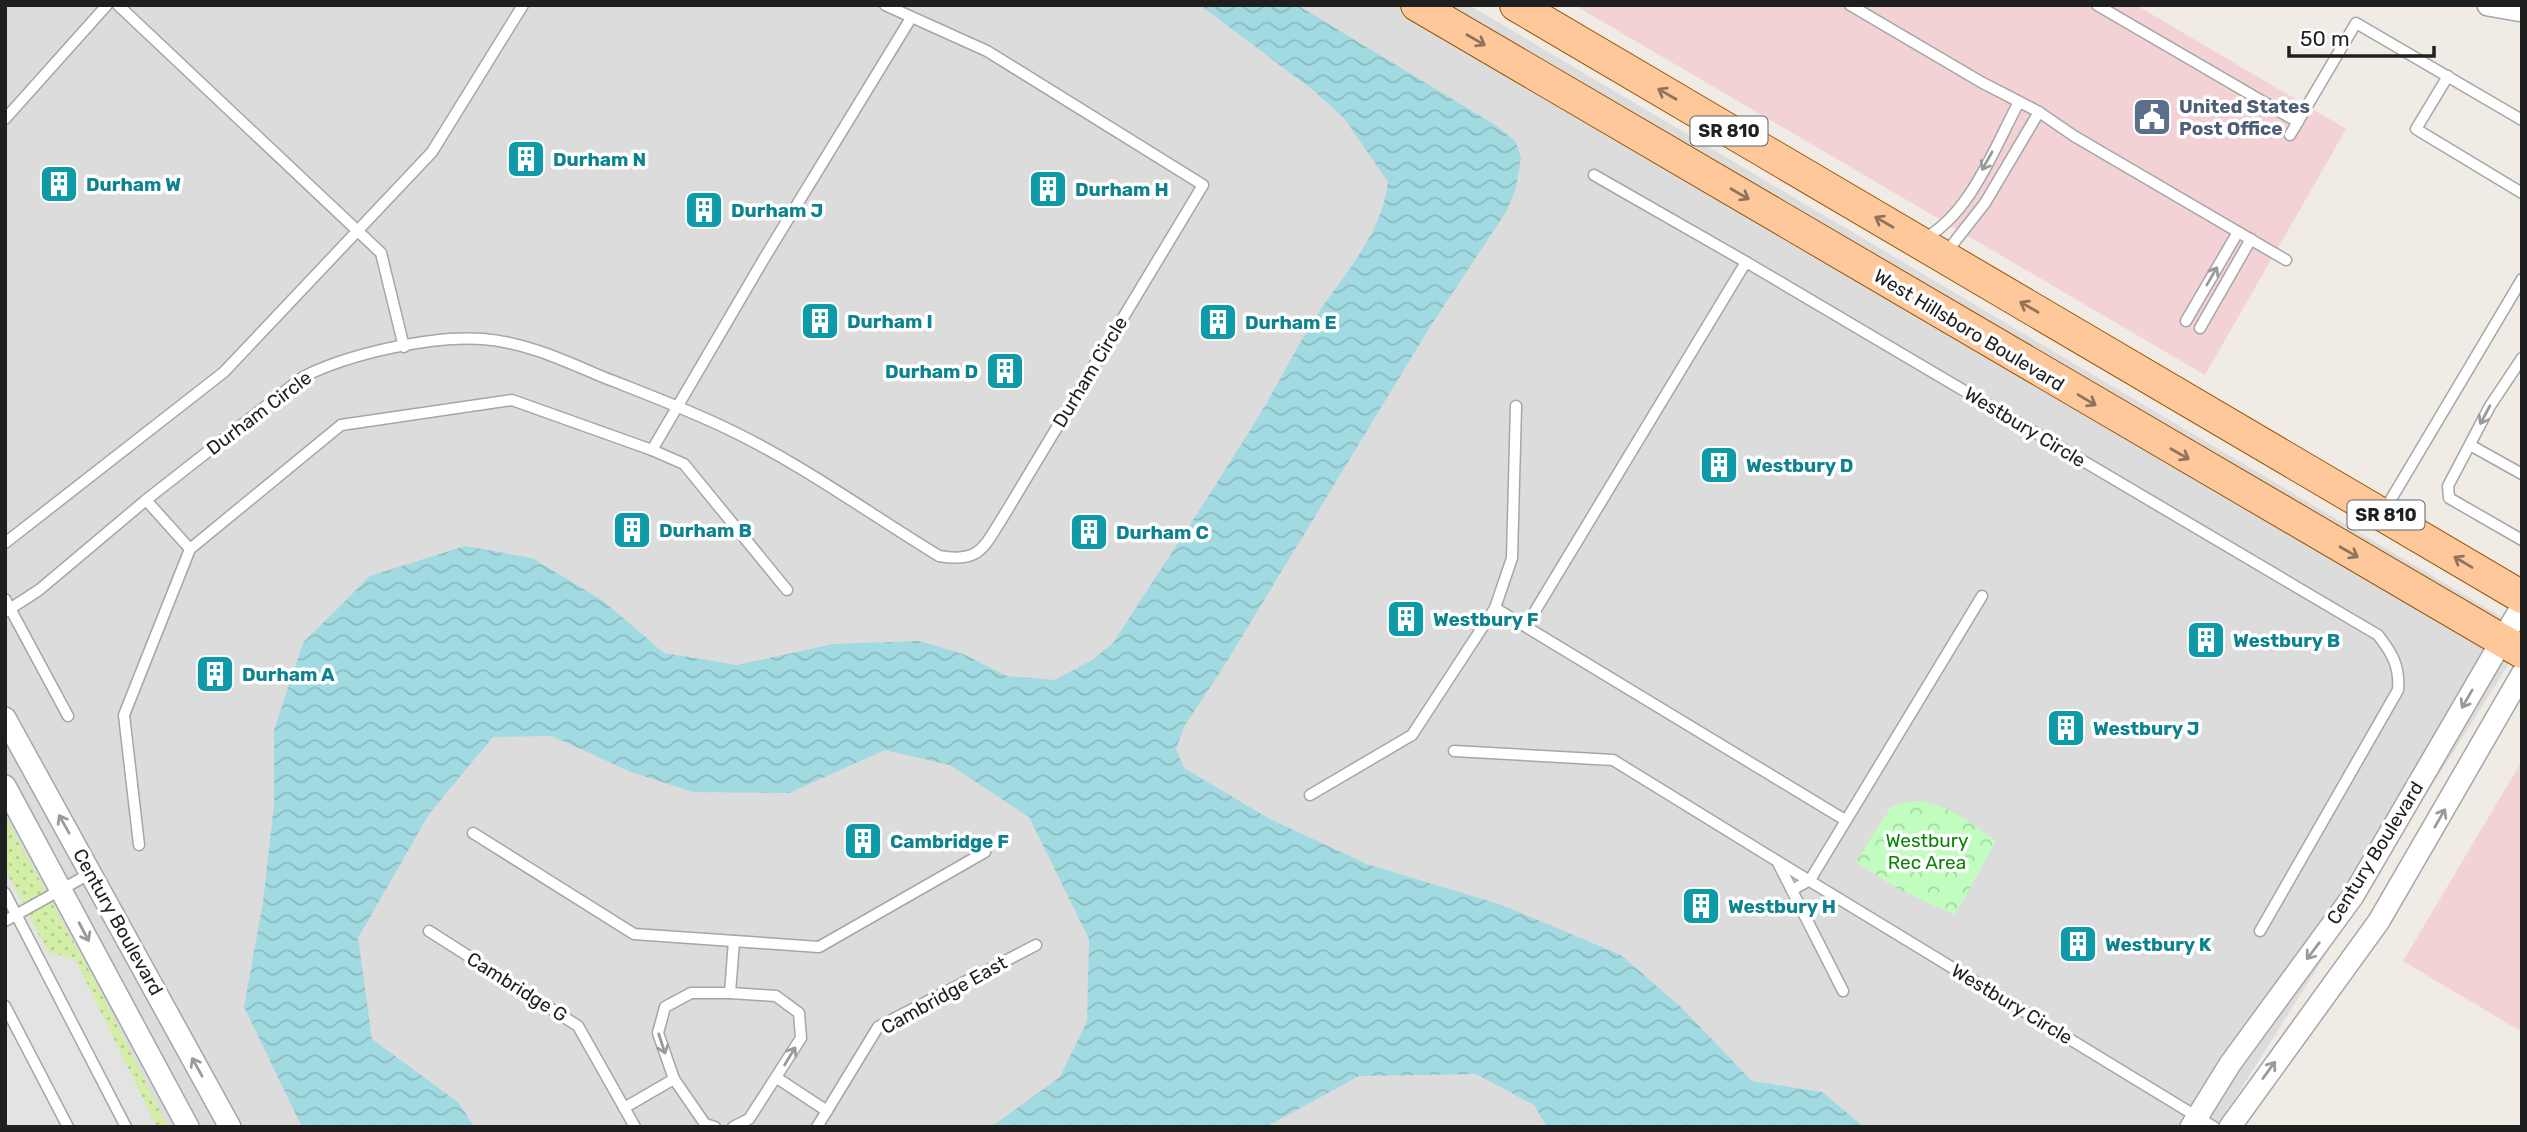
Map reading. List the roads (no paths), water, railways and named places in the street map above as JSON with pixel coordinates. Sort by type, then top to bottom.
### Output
[{"type":"main road","name":"West Hillsboro Boulevard","points":[[1417,5],[2511,646]]},
{"type":"main road","name":"SR 810","points":[[1516,5],[2522,597]]},
{"type":"main road","points":[[1860,265],[1914,270],[1931,265],[1930,249]]},
{"type":"main road","points":[[1928,305],[1955,289],[1991,284]]},
{"type":"street","points":[[2488,5],[2522,11]]},
{"type":"street","name":"Century Boulevard","points":[[2200,1123],[2230,1064],[2353,896],[2511,646],[2522,606]]},
{"type":"street","name":"Century Boulevard","points":[[2230,1127],[2379,921],[2522,674]]},
{"type":"street","name":"Century Boulevard","points":[[5,718],[230,1127]]},
{"type":"street","name":"Century Boulevard","points":[[5,786],[188,1127]]},
{"type":"lane","points":[[5,119],[107,5]]},
{"type":"lane","points":[[118,5],[381,253],[404,347]]},
{"type":"lane","points":[[5,543],[224,372],[432,152],[523,5]]},
{"type":"lane","name":"Durham Circle","points":[[7,606],[39,590],[146,500],[303,377],[328,364],[404,347],[482,339],[534,349],[678,406],[733,431],[939,556],[959,559],[974,556],[983,549],[1003,517],[1203,185],[987,51],[884,5]]},
{"type":"lane","points":[[1850,5],[2039,112],[2074,136],[2286,260]]},
{"type":"lane","points":[[2098,5],[2298,122]]},
{"type":"lane","points":[[652,450],[911,18]]},
{"type":"lane","points":[[2290,135],[2356,23],[2522,120]]},
{"type":"lane","points":[[2448,76],[2416,130],[2522,194]]},
{"type":"lane","points":[[1930,249],[1969,194],[2019,102]]},
{"type":"lane","points":[[1930,249],[1964,234],[2039,112]]},
{"type":"lane","name":"Westbury Circle","points":[[1594,175],[2378,635],[2399,672],[2398,690],[2260,931]]},
{"type":"lane","points":[[2186,321],[2238,232]]},
{"type":"lane","points":[[2200,328],[2251,239]]},
{"type":"lane","points":[[1526,626],[1746,262]]},
{"type":"lane","points":[[2382,513],[2522,279]]},
{"type":"lane","points":[[2522,358],[2448,486],[2449,498],[2522,540]]},
{"type":"lane","points":[[139,845],[124,715],[190,549],[341,425],[512,400],[652,450],[684,464],[787,590]]},
{"type":"lane","points":[[1310,795],[1412,735],[1495,608],[1512,558],[1516,406]]},
{"type":"lane","points":[[2470,444],[2522,474]]},
{"type":"lane","points":[[146,500],[190,549]]},
{"type":"lane","points":[[1792,890],[1810,880],[1982,596]]},
{"type":"lane","points":[[7,606],[68,716]]},
{"type":"lane","points":[[1495,608],[1845,820]]},
{"type":"lane","points":[[1454,751],[1613,760],[1777,861],[1843,991]]},
{"type":"lane","points":[[473,833],[634,933],[819,947],[985,852]]},
{"type":"lane","name":"Westbury Circle","points":[[1777,861],[2200,1123]]},
{"type":"lane","points":[[5,920],[91,873]]},
{"type":"lane","points":[[5,893],[126,1127]]},
{"type":"lane","name":"Cambridge G","points":[[429,931],[578,1026],[635,1127]]},
{"type":"lane","points":[[730,993],[734,941]]},
{"type":"lane","name":"Cambridge East","points":[[817,1127],[878,1027],[1036,945]]},
{"type":"lane","points":[[715,1127],[705,1124],[674,1079],[658,1033],[665,1007],[691,993],[776,996],[799,1013],[800,1038],[749,1119],[733,1127]]},
{"type":"lane","points":[[5,1006],[68,1127]]},
{"type":"lane","points":[[777,1078],[827,1111]]},
{"type":"lane","points":[[624,1108],[674,1079]]},
{"type":"water","points":[[1200,5],[1297,5],[1497,126],[1516,142],[1521,158],[1516,188],[1506,212],[1430,327],[1221,671],[1185,725],[1176,749],[1184,768],[1268,818],[1367,864],[1502,905],[1621,955],[1681,1007],[1752,1081],[1822,1092],[1864,1127],[1547,1127],[1534,1105],[1476,1074],[1359,1076],[1266,1127],[991,1127],[1060,1077],[1087,1021],[1089,939],[1029,817],[950,765],[885,750],[789,793],[693,792],[631,772],[552,736],[493,737],[429,814],[358,938],[372,1039],[459,1103],[474,1127],[302,1127],[244,1007],[263,902],[274,804],[274,730],[303,643],[370,576],[465,546],[532,558],[602,600],[664,653],[737,665],[833,644],[919,641],[963,654],[1007,676],[1055,680],[1092,660],[1113,643],[1242,443],[1313,321],[1359,255],[1377,221],[1388,182],[1344,118],[1314,91]]},
{"type":"place","name":"United States Post Office","points":[[2152,117]]},
{"type":"place","name":"Durham N","points":[[526,159]]},
{"type":"place","name":"Durham W","points":[[59,184]]},
{"type":"place","name":"Durham H","points":[[1048,189]]},
{"type":"place","name":"Durham J","points":[[704,210]]},
{"type":"place","name":"Durham I","points":[[820,321]]},
{"type":"place","name":"Durham E","points":[[1218,322]]},
{"type":"place","name":"Durham D","points":[[1005,371]]},
{"type":"place","name":"Westbury D","points":[[1719,465]]},
{"type":"place","name":"Durham B","points":[[632,530]]},
{"type":"place","name":"Durham C","points":[[1089,532]]},
{"type":"place","name":"Westbury F","points":[[1406,619]]},
{"type":"place","name":"Westbury B","points":[[2206,640]]},
{"type":"place","name":"Durham A","points":[[215,674]]},
{"type":"place","name":"Westbury J","points":[[2066,728]]},
{"type":"place","name":"Cambridge F","points":[[863,841]]},
{"type":"place","name":"Westbury H","points":[[1701,906]]},
{"type":"place","name":"Westbury K","points":[[2078,944]]},
{"type":"park label","name":"Westbury Rec Area","points":[[1927,851]]}]
